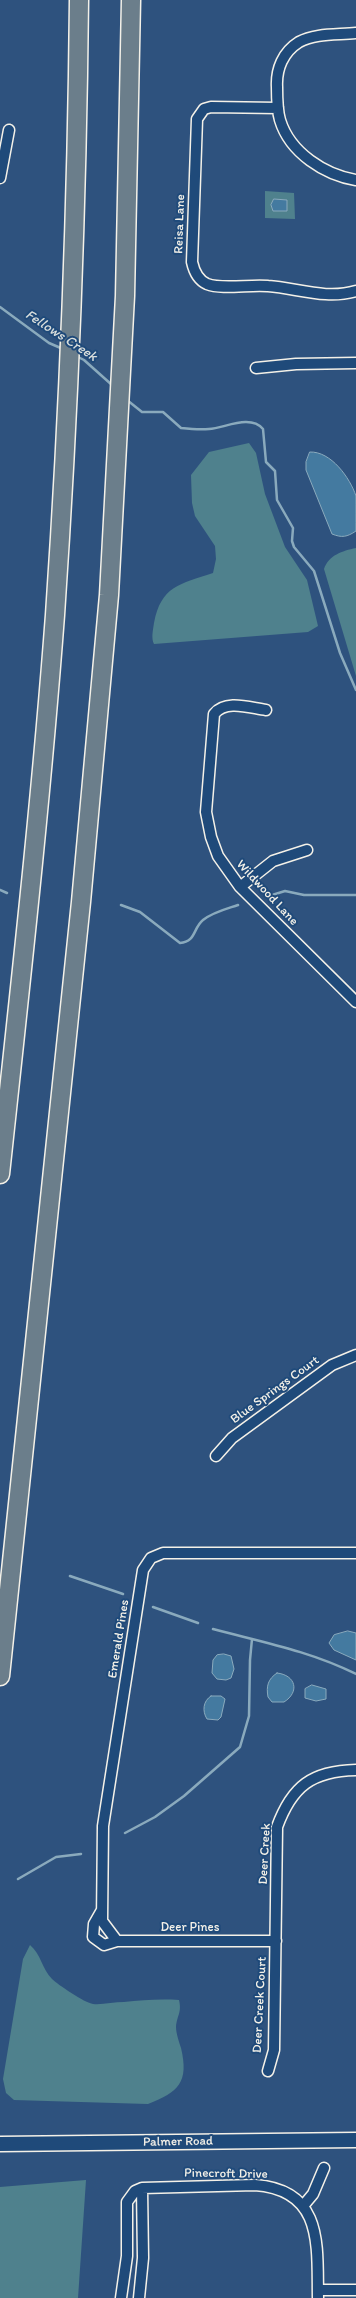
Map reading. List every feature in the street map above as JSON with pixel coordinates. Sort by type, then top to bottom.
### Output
[{"type":"highway","points":[[0,1174],[46,714],[69,374],[77,195],[79,0]]},
{"type":"highway","points":[[0,1676],[82,886],[108,595],[122,371],[128,204],[131,0]]},
{"type":"street","points":[[356,33],[311,38],[292,48],[283,58],[278,72],[278,108],[283,127],[302,154],[323,169],[356,180]]},
{"type":"street","name":"Reisa Lane","points":[[278,108],[211,106],[204,109],[197,119],[192,262],[194,269],[201,280],[213,286],[267,286],[324,294],[356,291]]},
{"type":"street","points":[[0,178],[10,130]]},
{"type":"street","points":[[256,368],[296,364],[356,363]]},
{"type":"street","name":"Wildwood Lane","points":[[266,710],[229,705],[217,710],[212,719],[206,812],[211,836],[218,856],[240,887],[356,1002]]},
{"type":"street","points":[[240,887],[273,861],[307,850]]},
{"type":"street","name":"Blue Springs Court","points":[[216,1456],[238,1433],[332,1365],[356,1355]]},
{"type":"street","name":"Emerald Pines","points":[[117,1941],[102,1921],[105,1811],[132,1630],[143,1570],[147,1562],[163,1553],[356,1553]]},
{"type":"street","name":"Deer Creek","points":[[276,1941],[277,1838],[282,1814],[292,1796],[308,1781],[330,1772],[356,1770]]},
{"type":"street","name":"Deer Pines","points":[[103,1908],[94,1924],[93,1937],[104,1945],[117,1941],[276,1941]]},
{"type":"street","name":"Deer Creek Court","points":[[268,2071],[274,2050],[276,1941]]},
{"type":"street","name":"Palmer Road","points":[[0,2144],[356,2140]]},
{"type":"street","points":[[324,2168],[313,2194],[303,2206],[313,2223],[316,2233],[318,2294],[356,2290]]},
{"type":"street","name":"Pinecroft Drive","points":[[142,2188],[264,2186],[285,2193],[303,2206]]},
{"type":"street","points":[[122,2298],[127,2256],[127,2202],[135,2192],[142,2188],[143,2258],[139,2298]]},
{"type":"green space","points":[[265,191],[294,193],[295,219],[265,218]]},
{"type":"green space","points":[[249,443],[256,453],[265,494],[285,547],[307,580],[318,626],[308,632],[154,644],[152,634],[157,611],[167,594],[182,584],[213,573],[216,559],[215,546],[195,516],[192,503],[191,475],[209,452]]},
{"type":"green space","points":[[356,548],[356,676],[324,569],[329,560],[337,554]]},
{"type":"green space","points":[[30,1945],[37,1953],[52,1979],[71,1993],[89,2003],[100,2004],[144,2000],[179,2000],[180,2008],[176,2029],[184,2069],[179,2084],[174,2090],[159,2100],[148,2104],[14,2100],[6,2093],[3,2079],[23,1959]]},
{"type":"green space","points":[[86,2180],[78,2298],[0,2298],[0,2187]]},
{"type":"water","points":[[274,199],[287,200],[287,211],[273,211],[271,205]]},
{"type":"water","points":[[310,452],[325,456],[339,467],[353,489],[356,496],[356,531],[350,535],[339,536],[332,534],[306,470],[306,462]]},
{"type":"water","points":[[348,1631],[356,1633],[356,1660],[334,1650],[329,1643],[334,1635]]},
{"type":"water","points":[[224,1654],[231,1656],[234,1669],[231,1678],[226,1680],[217,1679],[212,1673],[213,1660],[217,1655]]},
{"type":"water","points":[[277,1673],[288,1677],[294,1684],[292,1694],[284,1702],[272,1702],[268,1697],[268,1683]]},
{"type":"water","points":[[312,1685],[326,1689],[326,1699],[316,1701],[305,1698],[305,1689]]},
{"type":"water","points":[[211,1696],[221,1696],[225,1699],[221,1717],[218,1720],[207,1719],[204,1713],[205,1703]]},
{"type":"waterway","name":"Fellows Creek","points":[[0,307],[49,343],[63,349]]},
{"type":"waterway","name":"Fellows Creek","points":[[76,356],[84,360],[112,385]]},
{"type":"waterway","name":"Fellows Creek","points":[[127,400],[142,412],[163,412],[181,428],[209,429],[244,422],[258,425],[263,429],[266,462],[275,471],[277,500],[293,528],[292,541],[294,547],[314,571],[340,653],[356,690]]},
{"type":"waterway","points":[[0,890],[7,893]]},
{"type":"waterway","points":[[269,896],[285,891],[304,895],[356,895]]},
{"type":"waterway","points":[[121,905],[140,912],[180,943],[189,940],[200,923],[207,917],[238,905]]},
{"type":"waterway","points":[[70,1576],[123,1594]]},
{"type":"waterway","points":[[153,1607],[198,1623]]},
{"type":"waterway","points":[[213,1629],[303,1653],[356,1674]]},
{"type":"waterway","points":[[125,1833],[155,1817],[184,1796],[240,1747],[249,1716],[252,1639]]},
{"type":"waterway","points":[[18,1879],[56,1857],[81,1854]]}]
